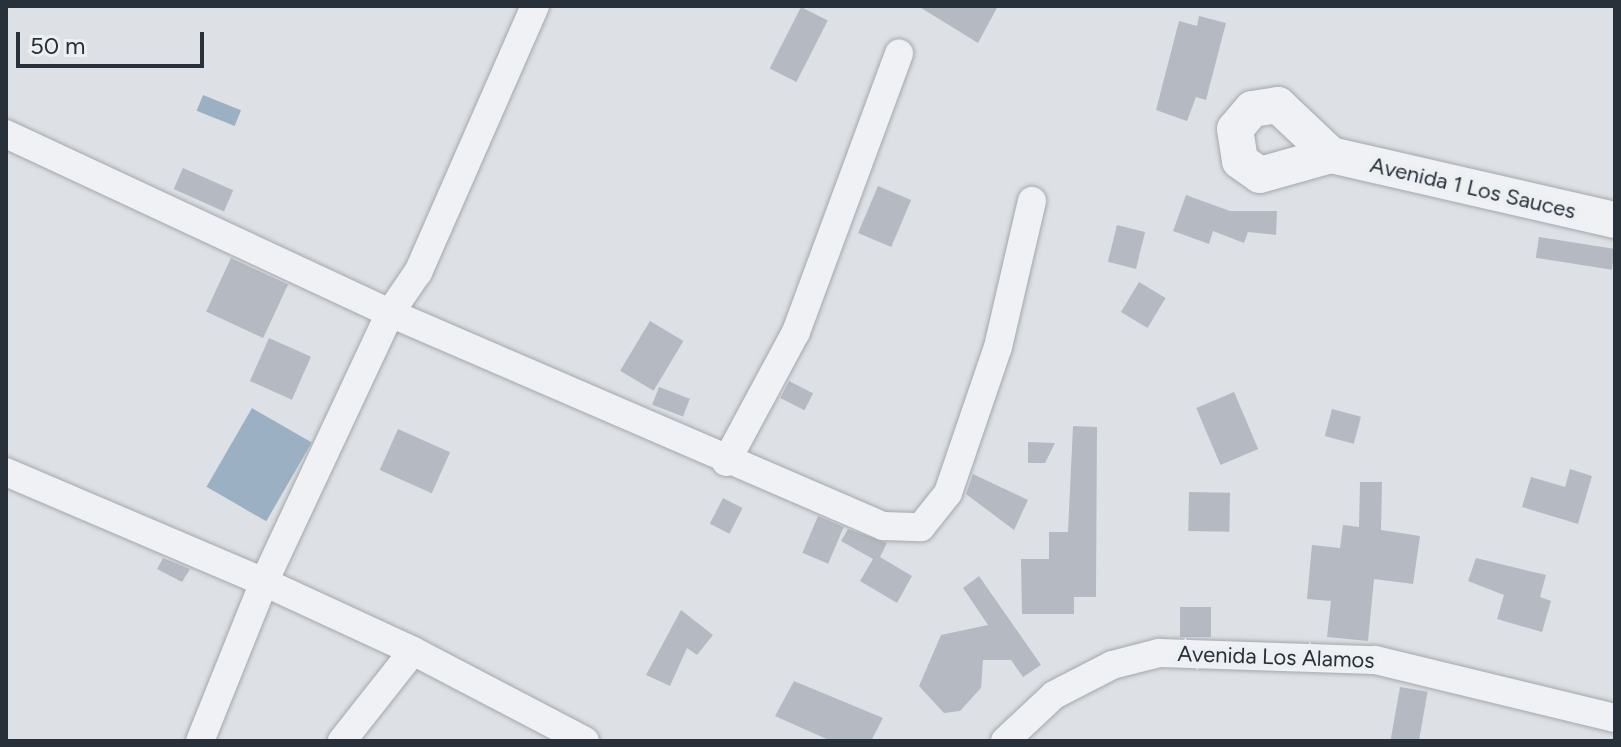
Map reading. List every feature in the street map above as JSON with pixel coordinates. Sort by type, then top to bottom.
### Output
[{"type":"street","points":[[200,741],[264,582],[390,313],[418,272],[535,6]]},
{"type":"street","points":[[726,462],[796,332],[899,53]]},
{"type":"street","points":[[6,134],[390,313],[726,462],[883,526],[921,527],[935,518],[976,419],[1032,201]]},
{"type":"street","name":"Avenida 1 Los Sauces","points":[[1331,155],[1615,220]]},
{"type":"street","points":[[6,472],[264,582],[413,651],[585,741]]},
{"type":"street","points":[[342,741],[413,651]]},
{"type":"street","name":"Avenida Los Alamos","points":[[1005,741],[1054,695],[1112,665],[1159,653],[1375,660],[1615,718]]},
{"type":"water","points":[[203,95],[241,110],[235,126],[197,111]]},
{"type":"water","points":[[252,408],[312,442],[266,521],[206,487]]},
{"type":"building","points":[[918,6],[998,6],[978,43]]},
{"type":"building","points":[[801,7],[828,21],[796,82],[770,68]]},
{"type":"building","points":[[1199,16],[1226,23],[1206,100],[1196,97],[1187,121],[1156,110],[1179,21],[1197,26]]},
{"type":"building","points":[[183,168],[233,190],[224,211],[174,189]]},
{"type":"building","points":[[878,186],[911,200],[891,247],[858,233]]},
{"type":"building","points":[[1186,195],[1230,211],[1277,211],[1276,235],[1248,232],[1244,243],[1213,231],[1209,244],[1173,231]]},
{"type":"building","points":[[1117,225],[1145,232],[1136,269],[1108,262]]},
{"type":"building","points":[[1539,237],[1615,249],[1612,270],[1536,258]]},
{"type":"building","points":[[231,258],[288,285],[263,338],[206,311]]},
{"type":"building","points":[[1139,282],[1166,298],[1148,328],[1121,312]]},
{"type":"building","points":[[650,321],[683,341],[654,391],[620,371]]},
{"type":"building","points":[[269,338],[311,357],[292,400],[250,381]]},
{"type":"building","points":[[789,381],[813,393],[804,410],[780,398]]},
{"type":"building","points":[[659,387],[690,399],[683,417],[652,405]]},
{"type":"building","points":[[1234,392],[1258,449],[1220,465],[1196,408]]},
{"type":"building","points":[[1332,409],[1361,417],[1354,444],[1325,436]]},
{"type":"building","points":[[1073,426],[1097,427],[1096,597],[1074,597],[1074,614],[1022,614],[1021,559],[1049,559],[1049,532],[1068,532]]},
{"type":"building","points":[[398,429],[450,452],[432,493],[380,470]]},
{"type":"building","points":[[1028,442],[1055,443],[1045,463],[1028,463]]},
{"type":"building","points":[[1570,469],[1592,476],[1578,524],[1522,507],[1531,477],[1565,487]]},
{"type":"building","points":[[973,474],[1028,500],[1014,530],[966,494]]},
{"type":"building","points":[[1360,482],[1382,482],[1381,530],[1420,536],[1413,584],[1374,579],[1368,641],[1327,637],[1331,601],[1307,599],[1312,545],[1340,548],[1343,525],[1359,527]]},
{"type":"building","points":[[1189,492],[1230,493],[1229,532],[1188,531]]},
{"type":"building","points":[[723,498],[743,508],[729,534],[710,524]]},
{"type":"building","points":[[818,516],[844,527],[828,564],[802,553]]},
{"type":"building","points":[[848,529],[887,543],[880,557],[912,576],[897,603],[860,581],[873,559],[841,541]]},
{"type":"building","points":[[163,558],[190,569],[182,582],[157,569]]},
{"type":"building","points":[[1476,558],[1546,575],[1540,597],[1551,601],[1542,632],[1497,619],[1504,595],[1468,581]]},
{"type":"building","points":[[979,576],[1041,665],[1023,677],[1011,660],[983,660],[981,688],[960,711],[944,713],[919,686],[941,635],[988,625],[963,588]]},
{"type":"building","points":[[1180,607],[1211,607],[1211,637],[1180,637]]},
{"type":"building","points":[[681,610],[713,635],[697,655],[687,648],[670,686],[646,675]]},
{"type":"building","points":[[794,681],[883,718],[871,741],[831,741],[775,716]]},
{"type":"building","points":[[1400,687],[1428,692],[1419,741],[1390,741]]}]
